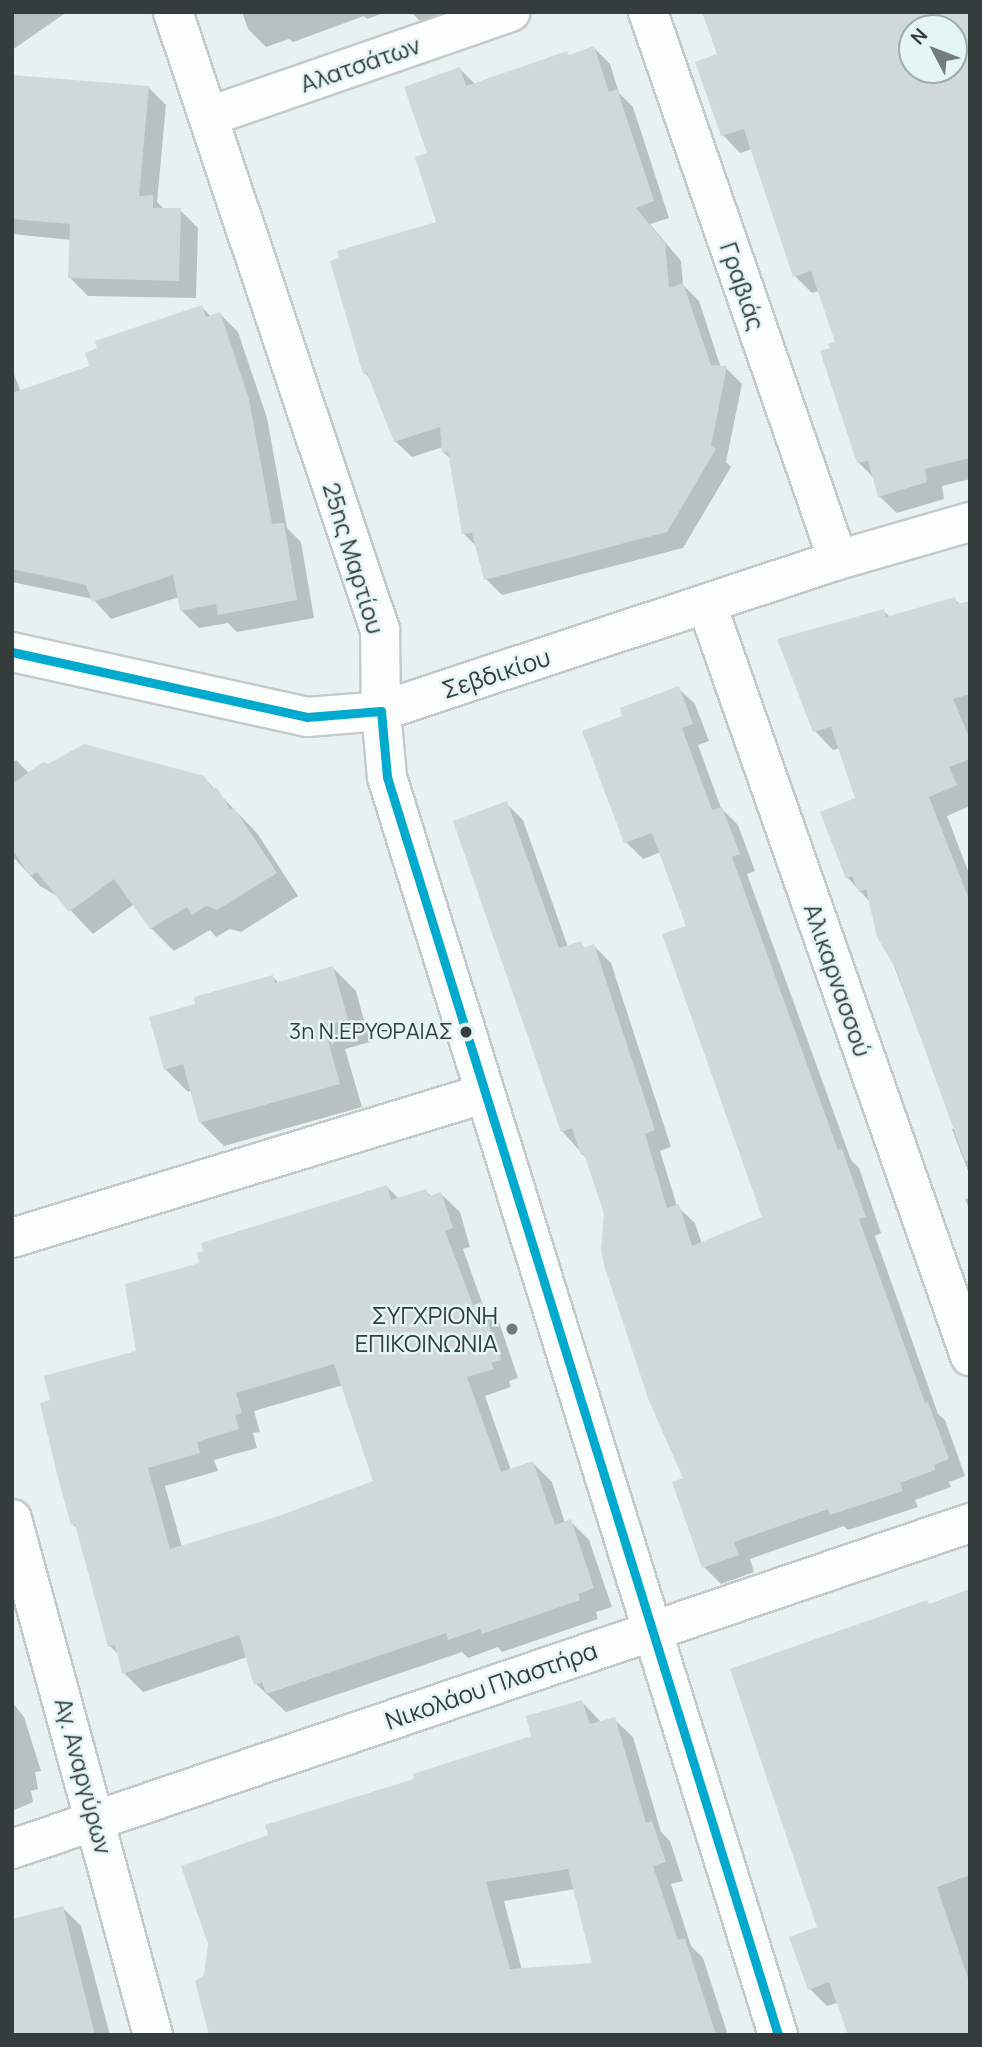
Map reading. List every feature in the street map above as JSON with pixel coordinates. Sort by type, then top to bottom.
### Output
[{"type":"street","name":"25ης Μαρτίου","points":[[173,12],[380,630],[381,711],[387,777],[483,1094],[654,1629],[778,2035]]},
{"type":"street","name":"Αλατσάτων","points":[[210,116],[510,12]]},
{"type":"street","name":"Γραβιάς","points":[[648,12],[838,560]]},
{"type":"street","name":"Σεβδικίου","points":[[12,652],[307,717],[381,711],[838,560],[970,522]]},
{"type":"street","name":"Αλικαρνασσού","points":[[708,605],[970,1356]]},
{"type":"street","points":[[12,1238],[483,1094]]},
{"type":"street","name":"Αγ. Αναργύρων","points":[[12,1519],[97,1821],[153,2035]]},
{"type":"street","name":"Νικολάου Πλαστήρα","points":[[12,1849],[970,1523]]},
{"type":"building","points":[[702,12],[970,12],[970,458],[925,469],[927,482],[878,497],[868,461],[857,463],[820,351],[830,348],[828,344],[835,342],[811,271],[793,277],[744,129],[721,136],[695,62],[717,54]]},
{"type":"building","points":[[594,46],[609,92],[617,89],[654,201],[636,208],[665,243],[669,288],[683,283],[711,365],[727,366],[711,446],[716,449],[667,532],[484,580],[472,533],[462,534],[448,452],[442,453],[440,427],[394,442],[367,373],[363,374],[330,261],[339,258],[337,251],[436,222],[415,157],[427,153],[404,87],[460,67],[466,86],[567,51],[569,55]]},
{"type":"building","points":[[12,75],[149,86],[139,196],[153,195],[153,208],[181,208],[179,281],[68,278],[70,224],[12,219]]},
{"type":"building","points":[[202,305],[206,317],[220,312],[249,399],[272,524],[284,523],[297,600],[218,615],[216,604],[180,611],[173,575],[92,602],[86,585],[12,569],[12,393],[89,366],[85,353],[97,348],[95,341]]},
{"type":"building","points":[[955,597],[957,604],[970,601],[970,694],[953,699],[970,739],[970,759],[949,767],[957,785],[929,797],[970,902],[970,1160],[965,1161],[896,969],[877,937],[866,889],[859,892],[852,876],[846,879],[820,812],[855,798],[831,727],[813,732],[777,639],[884,609],[886,617]]},
{"type":"building","points":[[679,686],[693,724],[682,728],[712,810],[722,807],[740,854],[732,857],[838,1150],[842,1149],[866,1217],[859,1219],[925,1403],[928,1402],[949,1459],[934,1465],[935,1470],[900,1483],[903,1491],[830,1515],[828,1509],[734,1542],[739,1555],[702,1568],[672,1482],[683,1478],[649,1401],[604,1265],[601,1250],[604,1213],[572,1128],[561,1132],[453,821],[507,801],[559,948],[581,941],[584,948],[594,944],[655,1130],[645,1134],[667,1208],[679,1204],[692,1246],[762,1217],[662,934],[686,926],[652,833],[624,843],[582,731],[622,716],[620,708]]},
{"type":"building","points":[[84,744],[204,776],[212,788],[217,788],[230,809],[234,808],[277,873],[217,910],[206,906],[192,915],[187,907],[150,929],[114,879],[69,912],[37,872],[30,876],[12,849],[12,784],[43,762],[48,764]]},
{"type":"building","points":[[333,966],[348,1019],[324,1026],[340,1084],[199,1123],[183,1064],[164,1070],[149,1017],[195,1004],[194,997],[273,975],[275,983]]},
{"type":"building","points":[[387,1185],[391,1200],[426,1189],[429,1196],[441,1192],[453,1228],[445,1231],[473,1305],[481,1302],[501,1360],[491,1363],[494,1369],[467,1377],[501,1472],[533,1461],[555,1525],[571,1519],[594,1588],[578,1594],[580,1600],[482,1634],[480,1629],[448,1640],[446,1633],[266,1694],[262,1682],[254,1685],[239,1635],[122,1674],[115,1645],[108,1647],[75,1524],[71,1525],[57,1474],[40,1403],[50,1400],[44,1376],[136,1351],[125,1284],[199,1263],[197,1253],[203,1251],[201,1243]],"holes":[[[334,1364],[373,1481],[276,1517],[170,1549],[148,1468],[200,1453],[197,1442],[239,1429],[235,1415],[242,1413],[236,1393]]]},
{"type":"building","points":[[970,1589],[970,1875],[937,1887],[970,1984],[970,2035],[848,2035],[829,1982],[808,1990],[789,1937],[817,1927],[730,1669],[927,1600],[929,1604]]},
{"type":"building","points":[[582,1700],[590,1724],[615,1717],[646,1823],[652,1821],[666,1862],[653,1866],[678,1940],[685,1938],[716,2035],[209,2035],[195,1981],[204,1975],[208,1944],[181,1866],[268,1835],[265,1825],[414,1779],[413,1774],[531,1736],[526,1716]],"holes":[[[568,1869],[592,1963],[510,1969],[486,1882]]]},
{"type":"building","points":[[63,1906],[95,2035],[12,2035],[12,1919]]},
{"type":"transit line","points":[[12,652],[307,717],[381,711],[387,777],[778,2035]]},
{"type":"place","name":"3η Ν.ΕΡΥΘΡΑΙΑΣ","points":[[466,1032]]},
{"type":"place","name":"ΣΥΓΧΡΙΟΝΗ ΕΠΙΚΟΙΝΩΝΙΑ","points":[[512,1329]]}]
